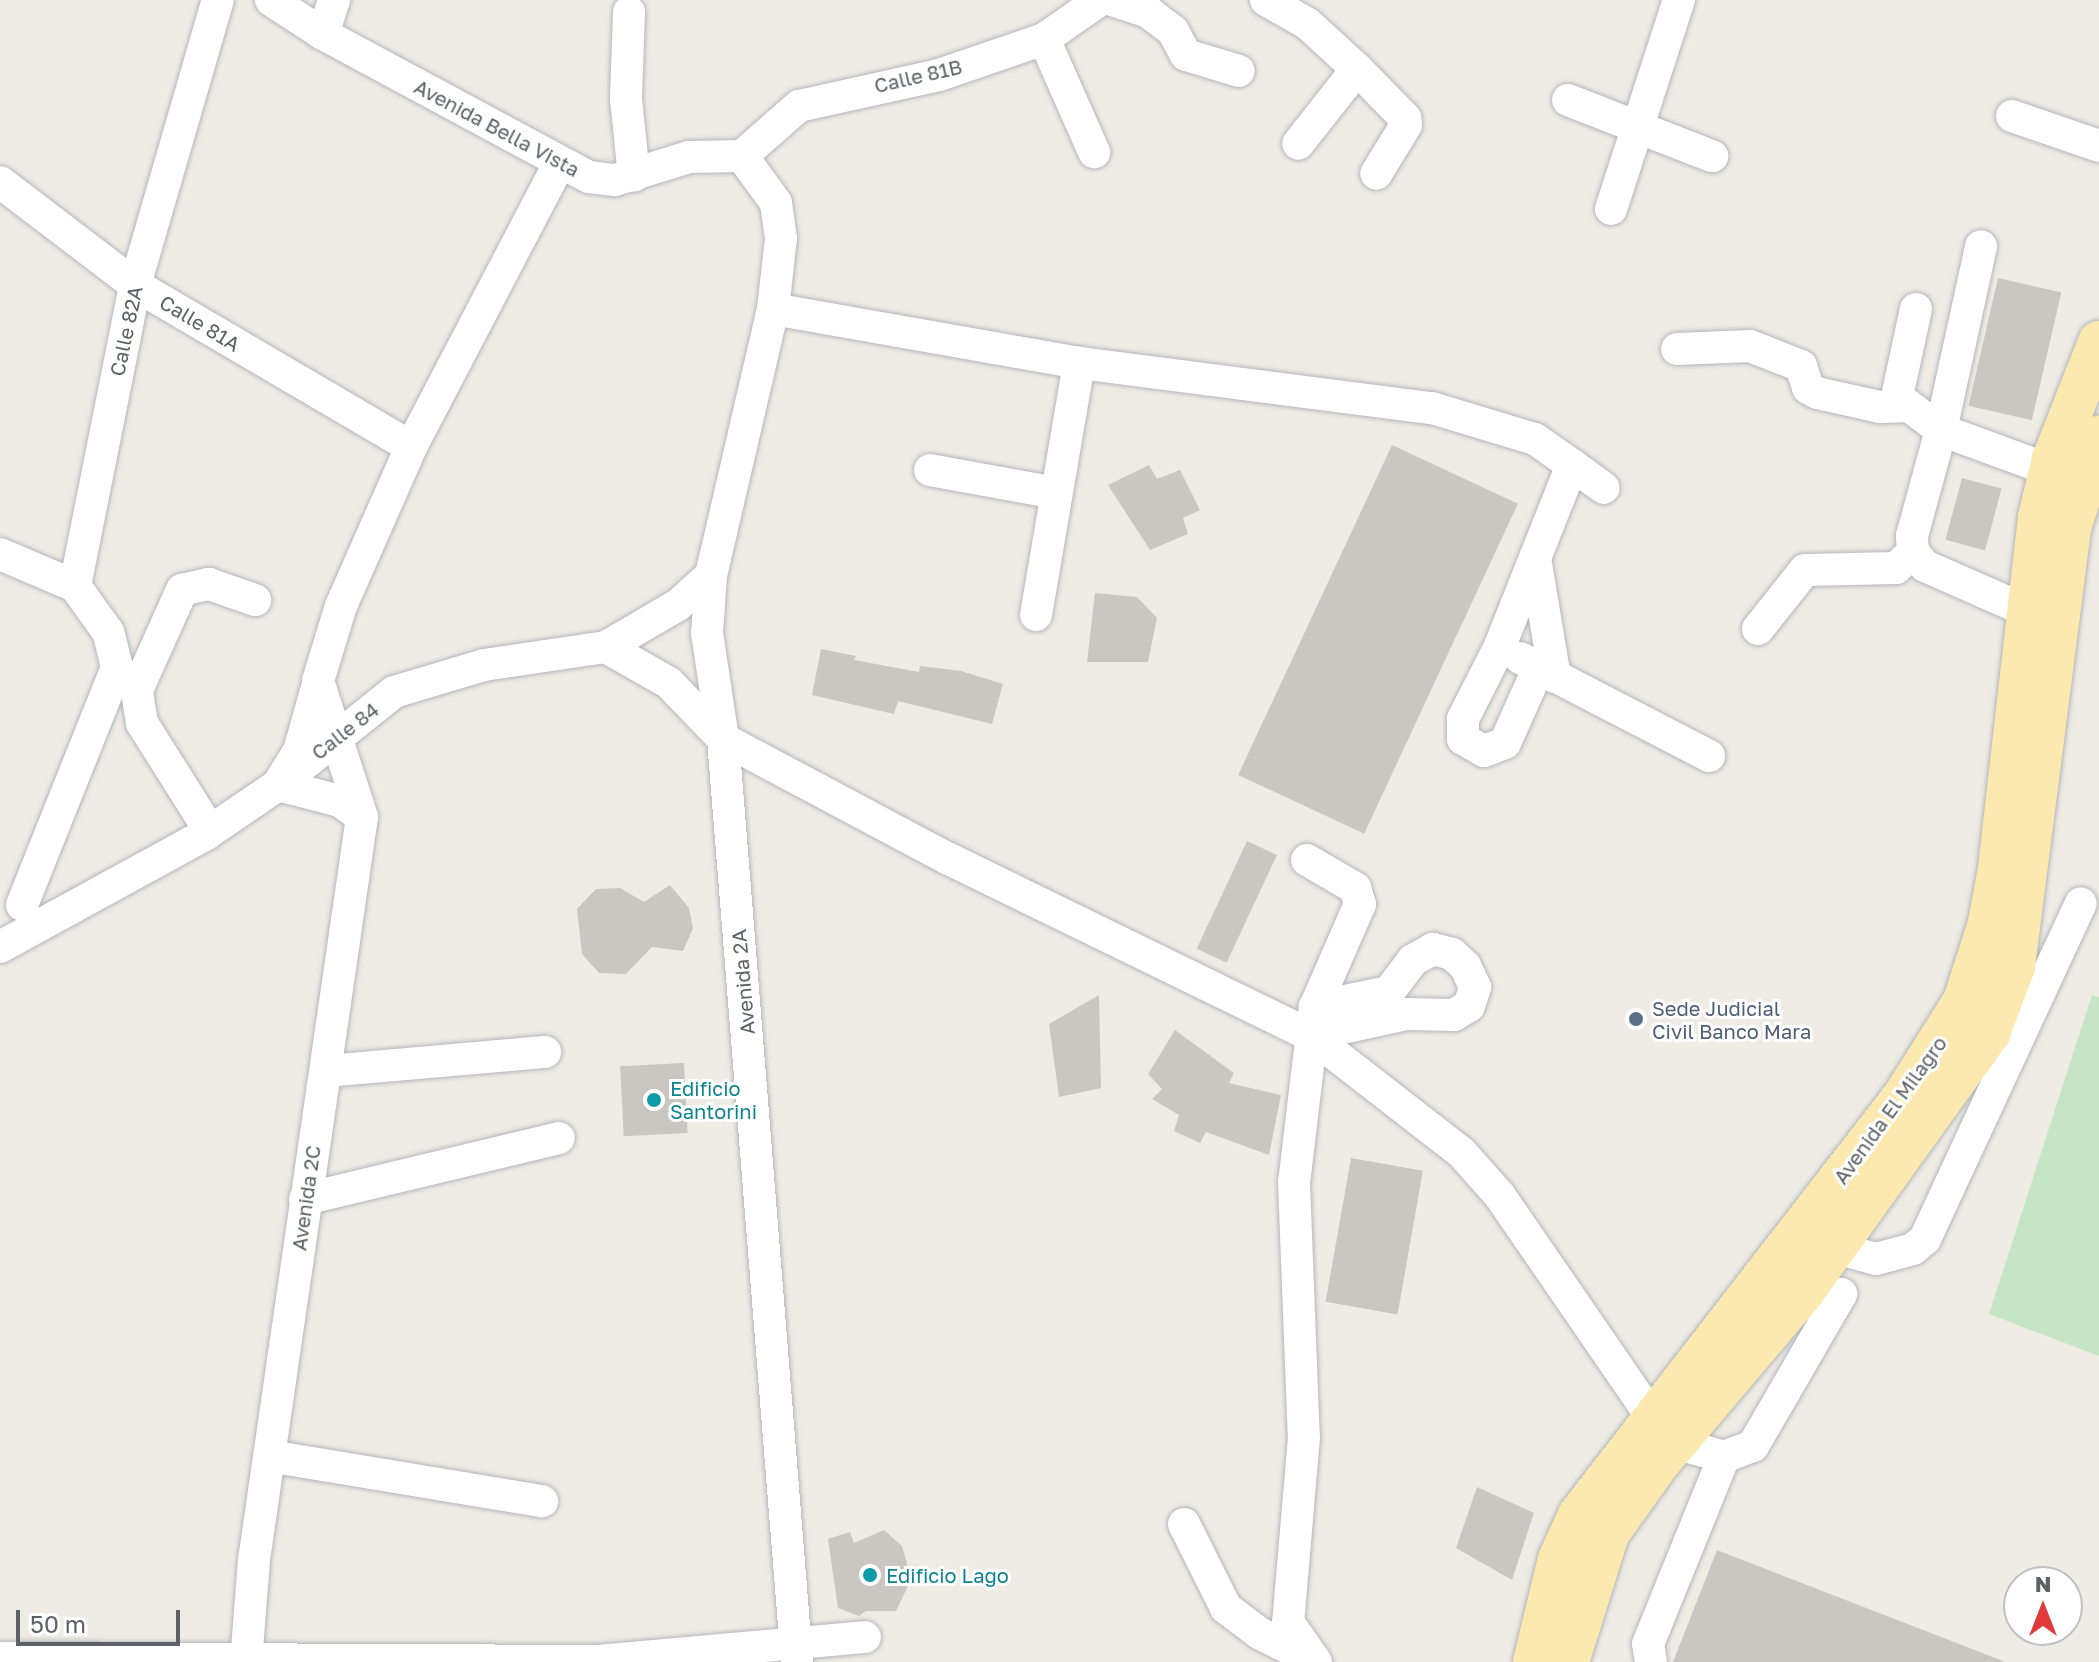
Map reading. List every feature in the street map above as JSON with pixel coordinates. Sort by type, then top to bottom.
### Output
[{"type":"main road","name":"Avenida El Milagro","points":[[1534,1662],[1559,1559],[1579,1515],[1664,1431],[1836,1248],[1989,1033],[2014,966],[2042,614],[2050,470],[2099,342]]},
{"type":"main road","name":"Avenida El Milagro","points":[[1568,1662],[1608,1534],[1664,1431],[1904,1096],[1964,1001],[1989,923],[2042,614],[2099,437]]},
{"type":"street","name":"Calle 82A","points":[[75,586],[135,285],[218,0]]},
{"type":"street","name":"Avenida Bella Vista","points":[[271,0],[323,34],[559,164],[589,177],[634,176],[689,157],[742,156]]},
{"type":"street","points":[[323,34],[334,0]]},
{"type":"street","name":"Calle 81B","points":[[742,156],[799,106],[939,75],[1044,39],[1100,0]]},
{"type":"street","points":[[1112,0],[1148,12],[1173,31],[1186,55],[1239,71]]},
{"type":"street","points":[[1266,0],[1308,24],[1405,118],[1406,125],[1376,174]]},
{"type":"street","points":[[1611,209],[1679,0]]},
{"type":"street","points":[[629,12],[626,99],[634,176]]},
{"type":"street","points":[[1044,39],[1094,152]]},
{"type":"street","points":[[1298,144],[1357,69]]},
{"type":"street","points":[[1568,100],[1712,156]]},
{"type":"street","points":[[2012,116],[2099,146]]},
{"type":"street","name":"Avenida 2A","points":[[742,156],[776,203],[781,238],[773,309],[711,575],[708,661],[723,739],[796,1652]]},
{"type":"street","points":[[362,817],[340,801],[278,785],[299,751],[341,606],[411,447],[559,164]]},
{"type":"street","name":"Calle 81A","points":[[0,182],[135,285],[411,447]]},
{"type":"street","points":[[1981,246],[1941,430],[1912,536],[1913,552],[1925,566],[2042,614]]},
{"type":"street","points":[[773,309],[1079,363],[1432,408],[1535,439],[1604,488]]},
{"type":"street","points":[[1916,309],[1896,387],[1904,406],[1941,430],[2050,470]]},
{"type":"street","points":[[1677,349],[1750,346],[1801,366],[1808,388],[1817,393],[1880,407],[1904,406]]},
{"type":"street","points":[[1036,615],[1079,363]]},
{"type":"street","points":[[1535,558],[1547,672],[1505,743],[1496,751],[1471,746],[1463,739],[1463,719],[1499,648],[1572,465]]},
{"type":"street","points":[[930,470],[1056,493]]},
{"type":"street","points":[[1758,629],[1805,570],[1896,568],[1913,552]]},
{"type":"street","points":[[0,554],[75,586],[108,632],[117,667],[11,901],[62,916]]},
{"type":"street","name":"Calle 84","points":[[0,947],[62,916],[210,831],[278,785],[394,692],[420,680],[606,647],[678,605],[711,575]]},
{"type":"street","points":[[210,831],[142,723],[137,690],[182,590],[209,584],[255,600]]},
{"type":"street","points":[[606,647],[669,683],[723,739],[947,858],[1313,1021],[1461,1152],[1500,1196],[1664,1431],[1724,1457],[1753,1446],[1761,1437],[1841,1294]]},
{"type":"street","points":[[1499,648],[1709,756]]},
{"type":"street","name":"Avenida 2C","points":[[246,1660],[269,1456],[362,817],[318,681]]},
{"type":"street","points":[[1307,860],[1355,888],[1360,904],[1313,1021],[1292,1227],[1302,1302],[1304,1437],[1288,1610],[1292,1632],[1316,1662]]},
{"type":"street","points":[[1836,1248],[1876,1259],[1913,1249],[1925,1239],[2081,903]]},
{"type":"street","points":[[1313,1021],[1405,1001]]},
{"type":"street","points":[[327,1071],[545,1052]]},
{"type":"street","points":[[305,1199],[559,1138]]},
{"type":"street","points":[[269,1456],[542,1501]]},
{"type":"street","points":[[1651,1662],[1648,1644],[1724,1457]]},
{"type":"street","points":[[1184,1524],[1226,1608],[1259,1633],[1316,1662]]},
{"type":"street","points":[[0,1658],[597,1661],[796,1652],[865,1637]]},
{"type":"green space","points":[[2092,995],[2099,997],[2099,1356],[1989,1314]]},
{"type":"building","points":[[1998,278],[2061,293],[2032,420],[1969,406]]},
{"type":"building","points":[[1392,445],[1518,504],[1364,834],[1238,775]]},
{"type":"building","points":[[1149,465],[1157,479],[1180,470],[1200,510],[1183,518],[1188,534],[1150,550],[1108,485]]},
{"type":"building","points":[[1962,478],[2002,489],[1985,550],[1945,540]]},
{"type":"building","points":[[1095,593],[1137,597],[1157,618],[1148,662],[1087,662]]},
{"type":"building","points":[[821,649],[856,656],[854,660],[919,672],[920,666],[961,671],[1003,684],[992,724],[898,701],[894,714],[812,695]]},
{"type":"building","points":[[1247,841],[1277,855],[1227,963],[1197,949]]},
{"type":"building","points":[[670,885],[689,908],[693,928],[683,951],[652,947],[626,974],[599,973],[582,954],[577,909],[596,889],[620,888],[644,902]]},
{"type":"building","points":[[1099,995],[1101,1088],[1059,1097],[1049,1024]]},
{"type":"building","points":[[1175,1030],[1234,1073],[1229,1083],[1281,1095],[1269,1155],[1206,1132],[1200,1143],[1174,1131],[1179,1115],[1152,1099],[1162,1089],[1148,1074]]},
{"type":"building","name":"Edificio Santorini","points":[[684,1063],[688,1133],[624,1136],[620,1066]]},
{"type":"building","points":[[1351,1158],[1423,1171],[1398,1314],[1326,1302]]},
{"type":"building","points":[[1477,1487],[1534,1513],[1512,1580],[1456,1548]]},
{"type":"building","name":"Edificio Lago","points":[[884,1530],[902,1546],[907,1563],[907,1588],[896,1611],[866,1611],[859,1616],[838,1608],[828,1539],[850,1532],[854,1543]]},
{"type":"building","points":[[1717,1550],[2003,1661],[2003,1662],[1673,1662]]},
{"type":"place","name":"Sede Judicial Civil Banco Mara","points":[[1636,1019]]},
{"type":"place","name":"Edificio Santorini","points":[[654,1100]]},
{"type":"place","name":"Edificio Lago","points":[[870,1575]]}]
